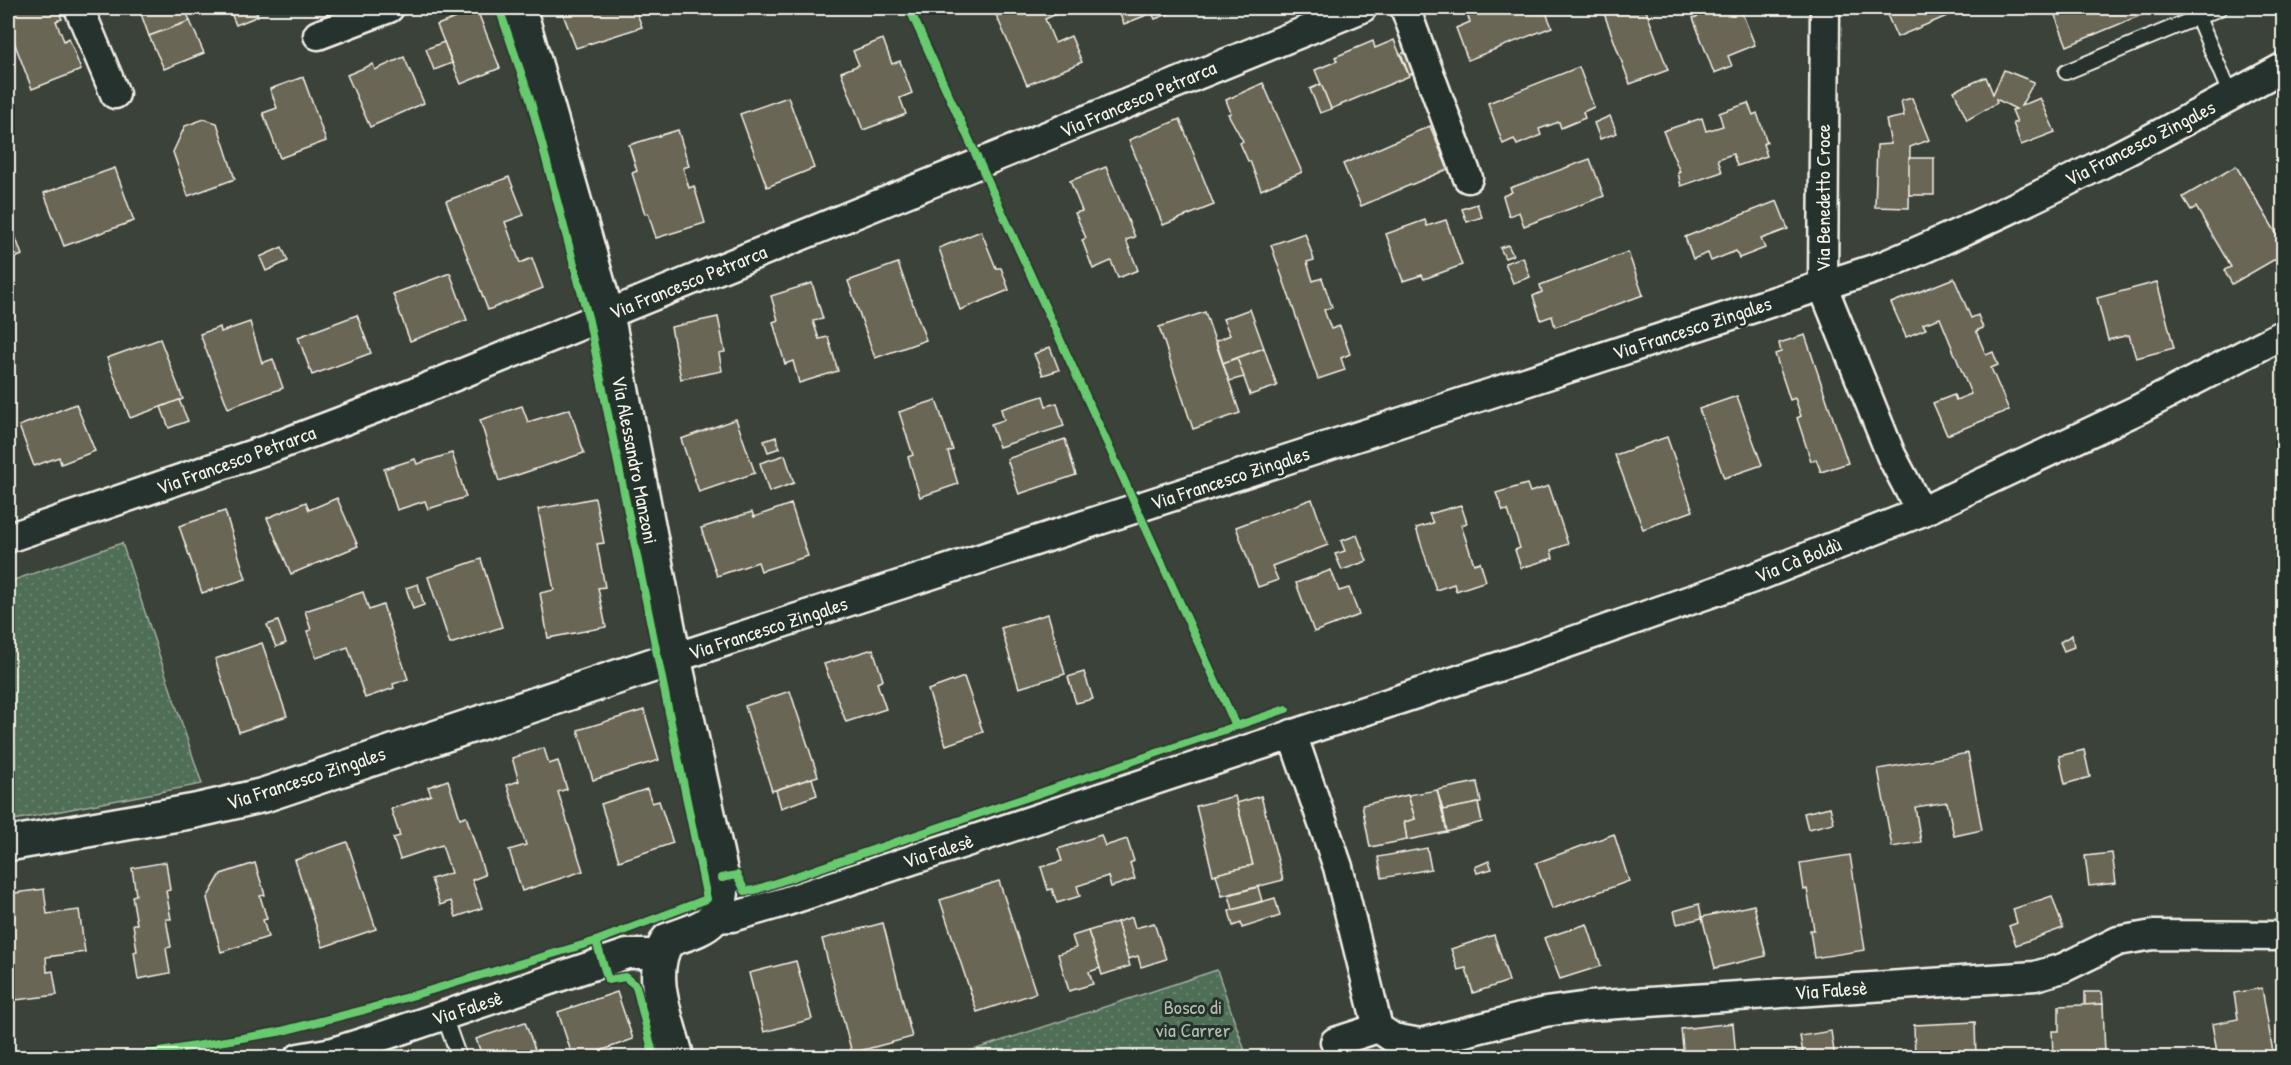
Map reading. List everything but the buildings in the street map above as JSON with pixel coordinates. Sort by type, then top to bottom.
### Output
[{"type":"street","points":[[79,8],[115,94]]},
{"type":"street","points":[[318,35],[389,8]]},
{"type":"street","name":"Via Alessandro Manzoni","points":[[519,8],[607,315],[674,658],[722,878],[722,903],[716,918]]},
{"type":"street","name":"Via Francesco Petrarca","points":[[8,538],[274,447],[607,315],[1362,8]]},
{"type":"street","points":[[1405,8],[1468,178]]},
{"type":"street","name":"Via Benedetto Croce","points":[[1825,8],[1823,287],[1891,455],[1921,512]]},
{"type":"street","name":"Via Francesco Zingales","points":[[8,844],[195,812],[264,795],[674,658],[1823,287],[1954,237],[2283,67]]},
{"type":"street","name":"Via Cà Boldù","points":[[1292,734],[1655,614],[1921,512],[2137,410],[2283,334]]},
{"type":"street","points":[[1292,734],[1338,867],[1378,1028],[1335,1042]]},
{"type":"street","name":"Via Falesè","points":[[299,1058],[333,1052],[627,954],[660,954],[668,940],[699,929],[716,918],[732,917],[781,903],[1292,734]]},
{"type":"street","name":"Via Falesè","points":[[1378,1028],[1393,1038],[1420,1042],[1545,1012],[1589,1006],[2034,976],[2062,968],[2118,941],[2153,934],[2283,936]]},
{"type":"street","points":[[660,954],[657,965],[659,986],[677,1058]]},
{"type":"lane","points":[[2066,72],[2196,12],[2220,8]]},
{"type":"lane","points":[[2196,12],[2230,96]]},
{"type":"lane","points":[[444,1016],[459,1058]]},
{"type":"green space","points":[[122,543],[202,784],[8,821],[8,582]]},
{"type":"green space","name":"Bosco di via Carrer","points":[[1217,970],[1247,1057],[952,1057]]},
{"type":"cycle path","points":[[499,8],[530,99],[589,321],[707,899],[596,941],[608,980],[625,977],[636,986],[654,1058]]},
{"type":"cycle path","points":[[909,8],[1236,726]]},
{"type":"cycle path","points":[[722,878],[737,875],[745,891],[755,890],[1286,709]]},
{"type":"cycle path","points":[[124,1058],[278,1032],[364,1010],[596,941]]}]
